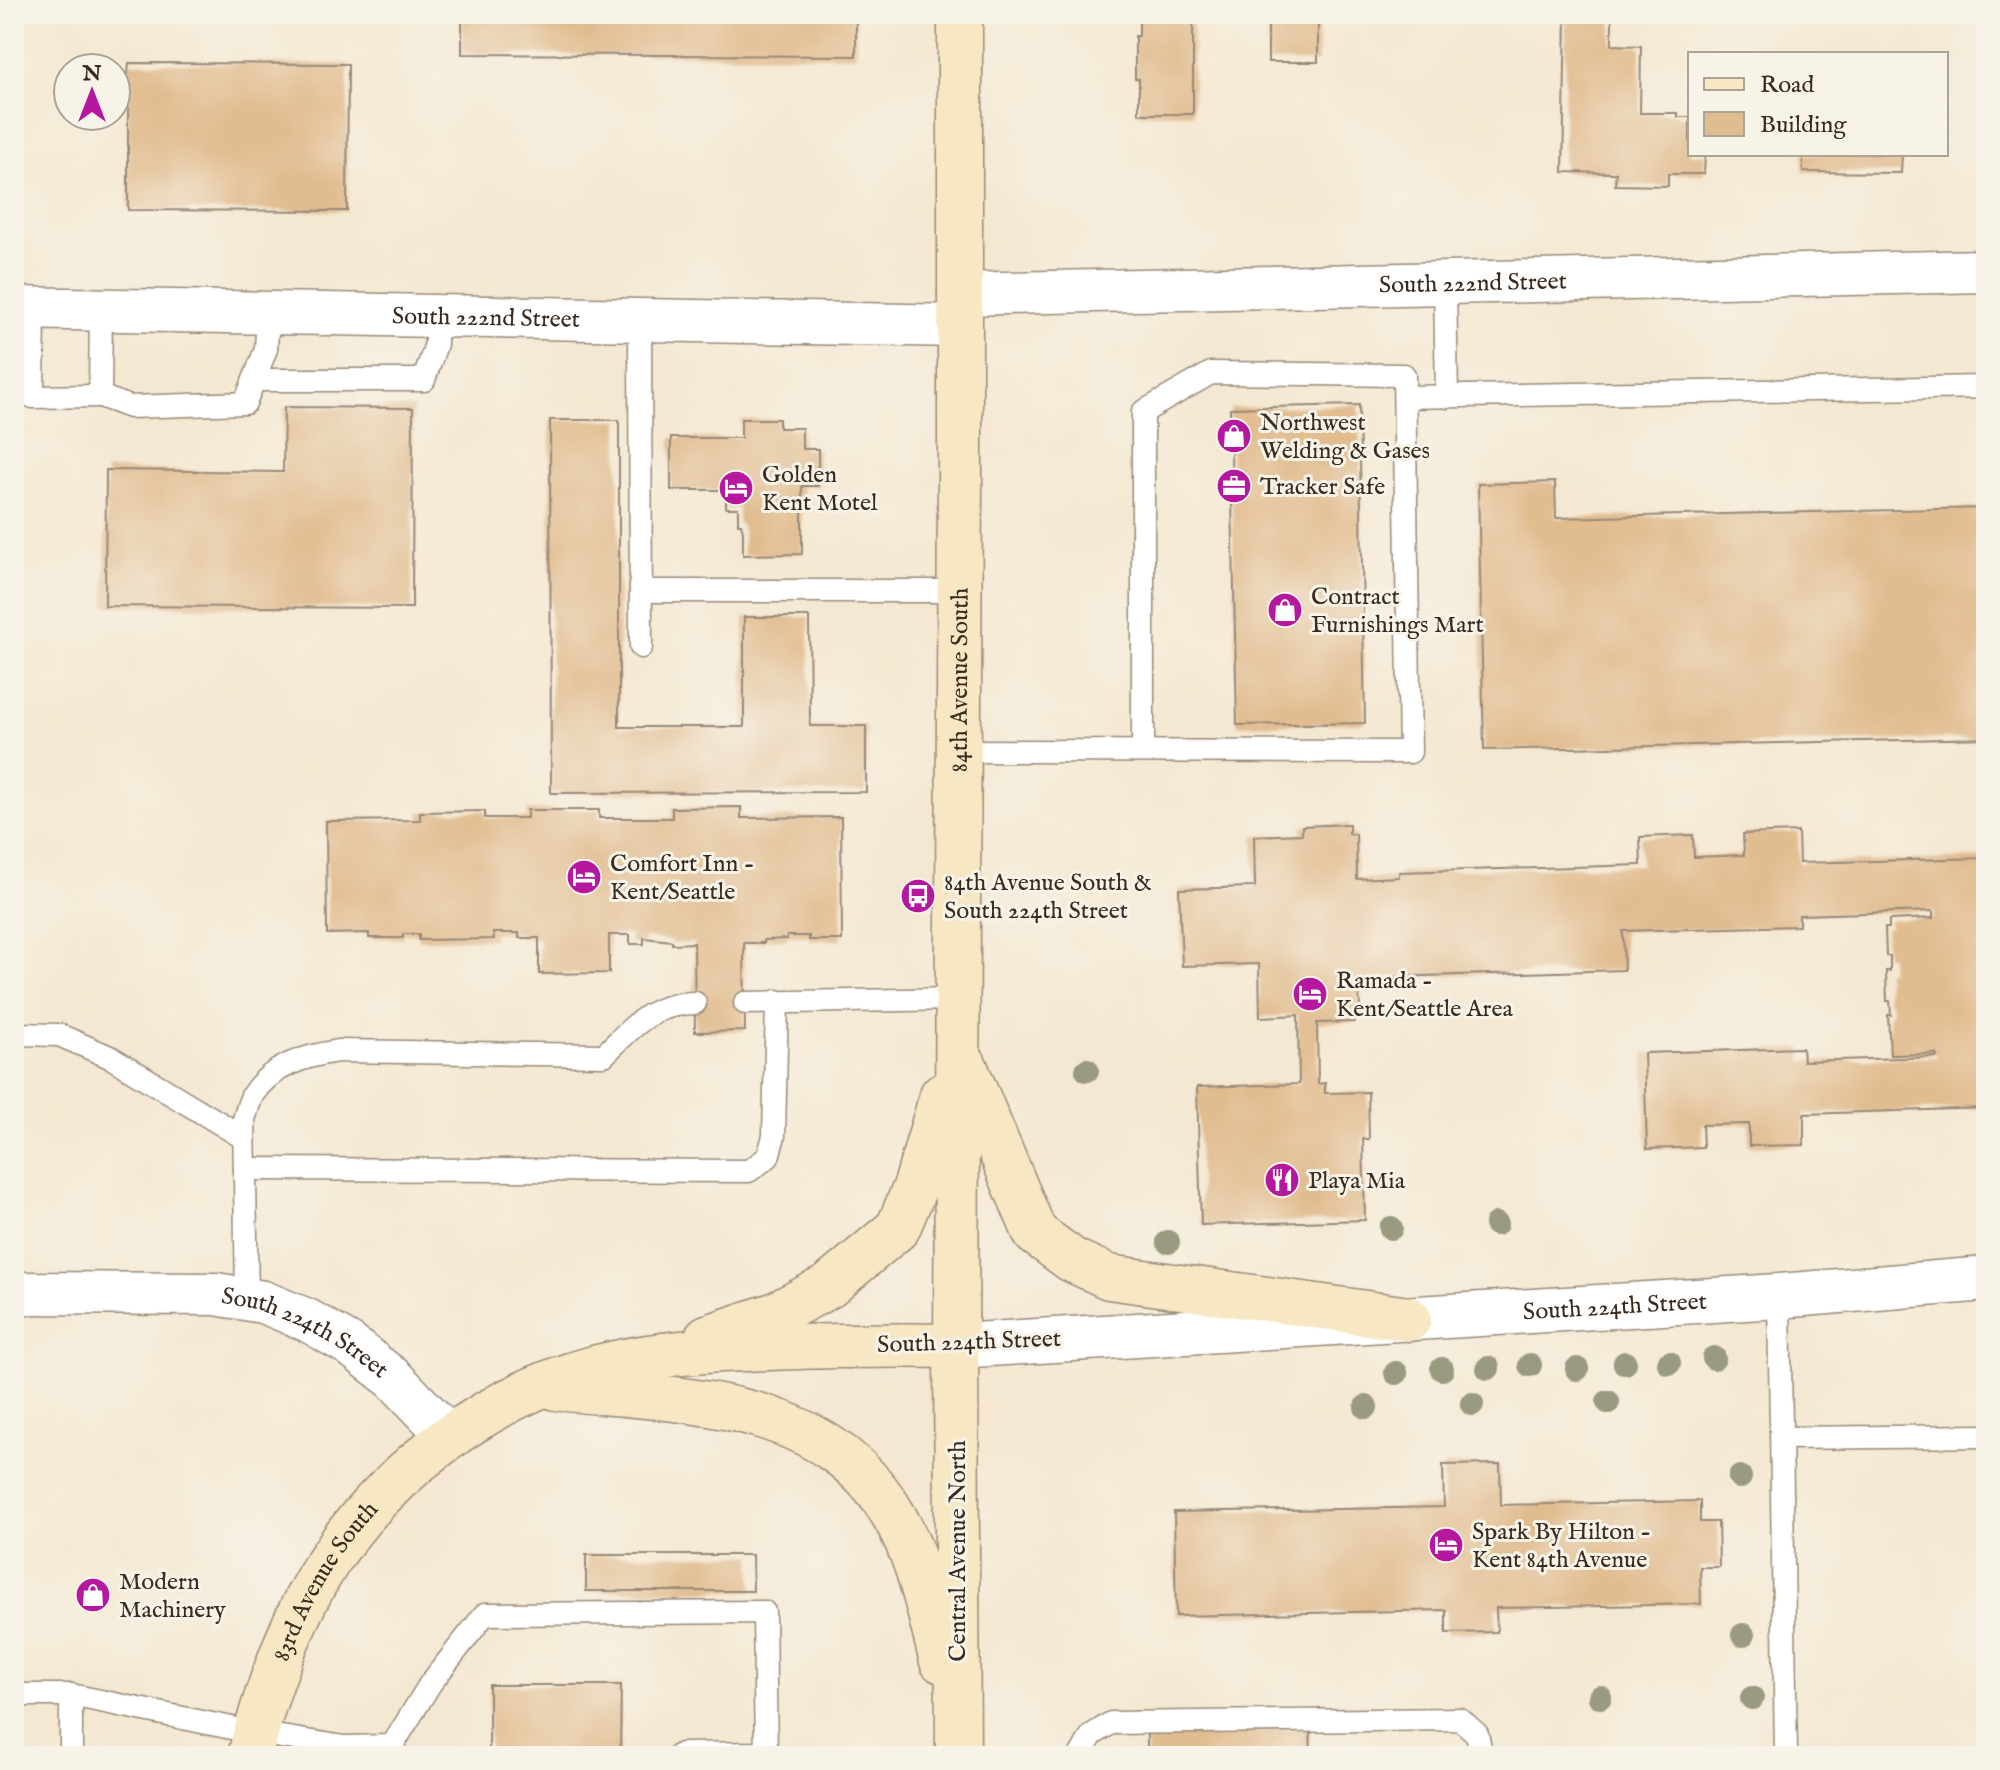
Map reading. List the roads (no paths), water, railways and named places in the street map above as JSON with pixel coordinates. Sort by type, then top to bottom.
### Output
[{"type":"main road","name":"84th Avenue South","points":[[956,1346],[960,14]]},
{"type":"main road","points":[[957,1047],[1035,1233],[1072,1260],[1109,1277],[1409,1319]]},
{"type":"main road","points":[[642,1358],[776,1314],[829,1286],[898,1228],[916,1185],[957,1047]]},
{"type":"main road","name":"South 224th Street","points":[[449,1436],[541,1386],[609,1364],[642,1358],[708,1351],[871,1344],[956,1346]]},
{"type":"main road","name":"Central Avenue North","points":[[956,1346],[958,1738]]},
{"type":"main road","points":[[541,1386],[673,1398],[741,1410],[789,1424],[852,1463],[895,1517],[913,1561],[958,1738]]},
{"type":"main road","name":"83rd Avenue South","points":[[253,1744],[270,1685],[317,1579],[351,1531],[394,1483],[449,1436]]},
{"type":"street","name":"South 222nd Street","points":[[24,308],[640,320],[959,310],[1445,283],[1986,271]]},
{"type":"street","name":"South 224th Street","points":[[956,1346],[1779,1296],[1986,1279]]},
{"type":"street","name":"South 224th Street","points":[[14,1293],[216,1294],[263,1302],[307,1320],[349,1344],[394,1379],[449,1436]]},
{"type":"lane","points":[[1445,283],[1447,397]]},
{"type":"lane","points":[[24,308],[33,397],[100,396],[130,407],[245,403],[266,349],[268,312]]},
{"type":"lane","points":[[100,396],[101,309]]},
{"type":"lane","points":[[254,380],[424,380],[436,344],[436,316]]},
{"type":"lane","points":[[640,320],[641,647]]},
{"type":"lane","points":[[958,751],[1410,752],[1404,375],[1211,373],[1143,412],[1143,751]]},
{"type":"lane","points":[[1405,397],[1986,387]]},
{"type":"lane","points":[[641,591],[959,591]]},
{"type":"lane","points":[[745,1003],[957,999]]},
{"type":"lane","points":[[245,1169],[749,1171],[768,1157],[774,1136],[777,1001]]},
{"type":"lane","points":[[247,1299],[244,1119],[253,1094],[277,1070],[307,1055],[338,1051],[604,1055],[646,1015],[676,1003],[695,1003]]},
{"type":"lane","points":[[14,1034],[59,1035],[112,1058],[244,1138]]},
{"type":"lane","points":[[1779,1296],[1786,1756]]},
{"type":"lane","points":[[1782,1438],[1986,1436]]},
{"type":"lane","points":[[14,1695],[71,1695],[253,1744],[392,1751],[430,1684],[485,1614],[764,1612],[766,1754],[678,1756]]},
{"type":"lane","points":[[71,1695],[71,1756]]},
{"type":"lane","points":[[1080,1756],[1092,1735],[1111,1723],[1460,1719],[1477,1734],[1482,1756]]},
{"type":"place","name":"Northwest Welding & Gases","points":[[1234,436]]},
{"type":"place","name":"Tracker Safe","points":[[1234,486]]},
{"type":"place","name":"Golden Kent Motel","points":[[736,488]]},
{"type":"place","name":"Contract Furnishings Mart","points":[[1285,610]]},
{"type":"place","name":"Comfort Inn - Kent/Seattle","points":[[584,877]]},
{"type":"place","name":"84th Avenue South & South 224th Street","points":[[918,896]]},
{"type":"place","name":"Ramada - Kent/Seattle Area","points":[[1310,994]]},
{"type":"place","name":"Playa Mia","points":[[1282,1180]]},
{"type":"place","name":"Spark By Hilton - Kent 84th Avenue","points":[[1446,1545]]},
{"type":"place","name":"Modern Machinery","points":[[93,1595]]}]
